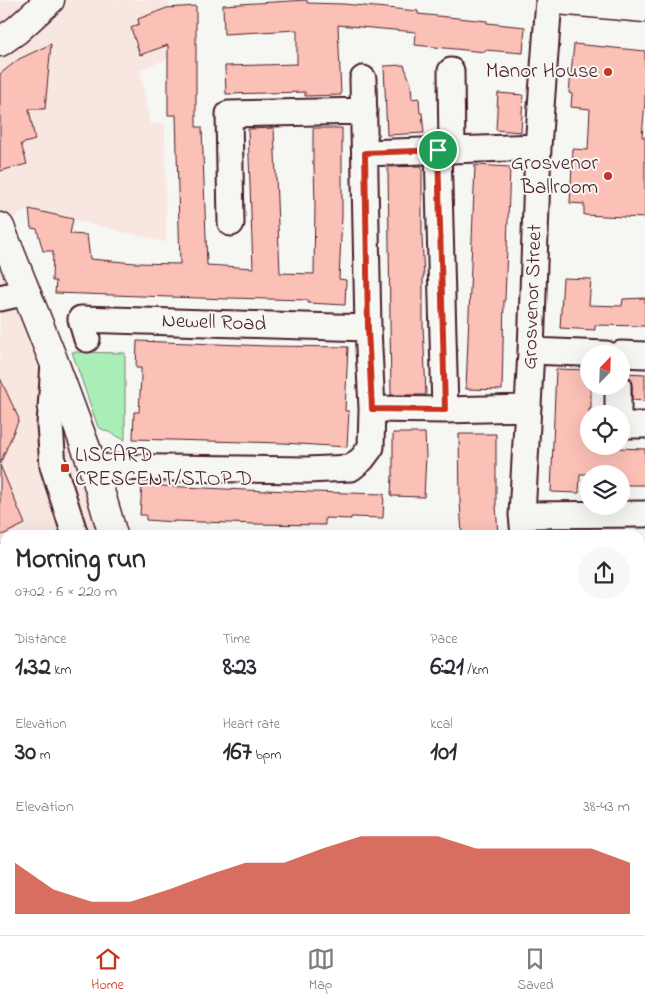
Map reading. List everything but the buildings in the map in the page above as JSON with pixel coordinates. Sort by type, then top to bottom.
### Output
[{"type":"main road","points":[[0,42],[17,30],[50,0]]},
{"type":"main road","points":[[557,0],[645,8]]},
{"type":"main road","points":[[0,227],[93,466],[111,530]]},
{"type":"street","name":"Grosvenor Street","points":[[523,525],[538,147],[549,0]]},
{"type":"street","points":[[445,410],[445,150],[451,71]]},
{"type":"street","points":[[93,466],[307,470],[351,468],[362,459],[371,447],[372,409],[368,328],[363,79]]},
{"type":"street","points":[[231,223],[229,114],[364,111]]},
{"type":"street","points":[[365,153],[538,147]]},
{"type":"street","points":[[0,298],[26,292]]},
{"type":"street","name":"Newell Road","points":[[87,339],[81,319],[368,328]]},
{"type":"street","points":[[531,351],[580,353]]},
{"type":"street","points":[[630,354],[645,355]]},
{"type":"street","points":[[54,362],[50,425],[53,466],[68,530]]},
{"type":"street","points":[[372,409],[528,408]]},
{"type":"street","points":[[630,425],[645,425]]},
{"type":"street","points":[[523,525],[645,514]]},
{"type":"shaded area","points":[[0,0],[167,0],[188,50],[140,70],[150,124],[165,124],[166,242],[29,209],[0,223]]},
{"type":"shaded area","points":[[0,258],[74,448],[100,530],[0,530]]},
{"type":"green space","points":[[72,352],[125,353],[125,440],[98,427]]},
{"type":"place","name":"Manor House","points":[[608,72]]},
{"type":"place","name":"Grosvenor Ballroom","points":[[608,176]]},
{"type":"place","name":"LISCARD CRESCENT/STOP D","points":[[65,468]]},
{"type":"route","points":[[438,150],[445,410],[372,409],[368,328],[365,153],[438,150]]}]
